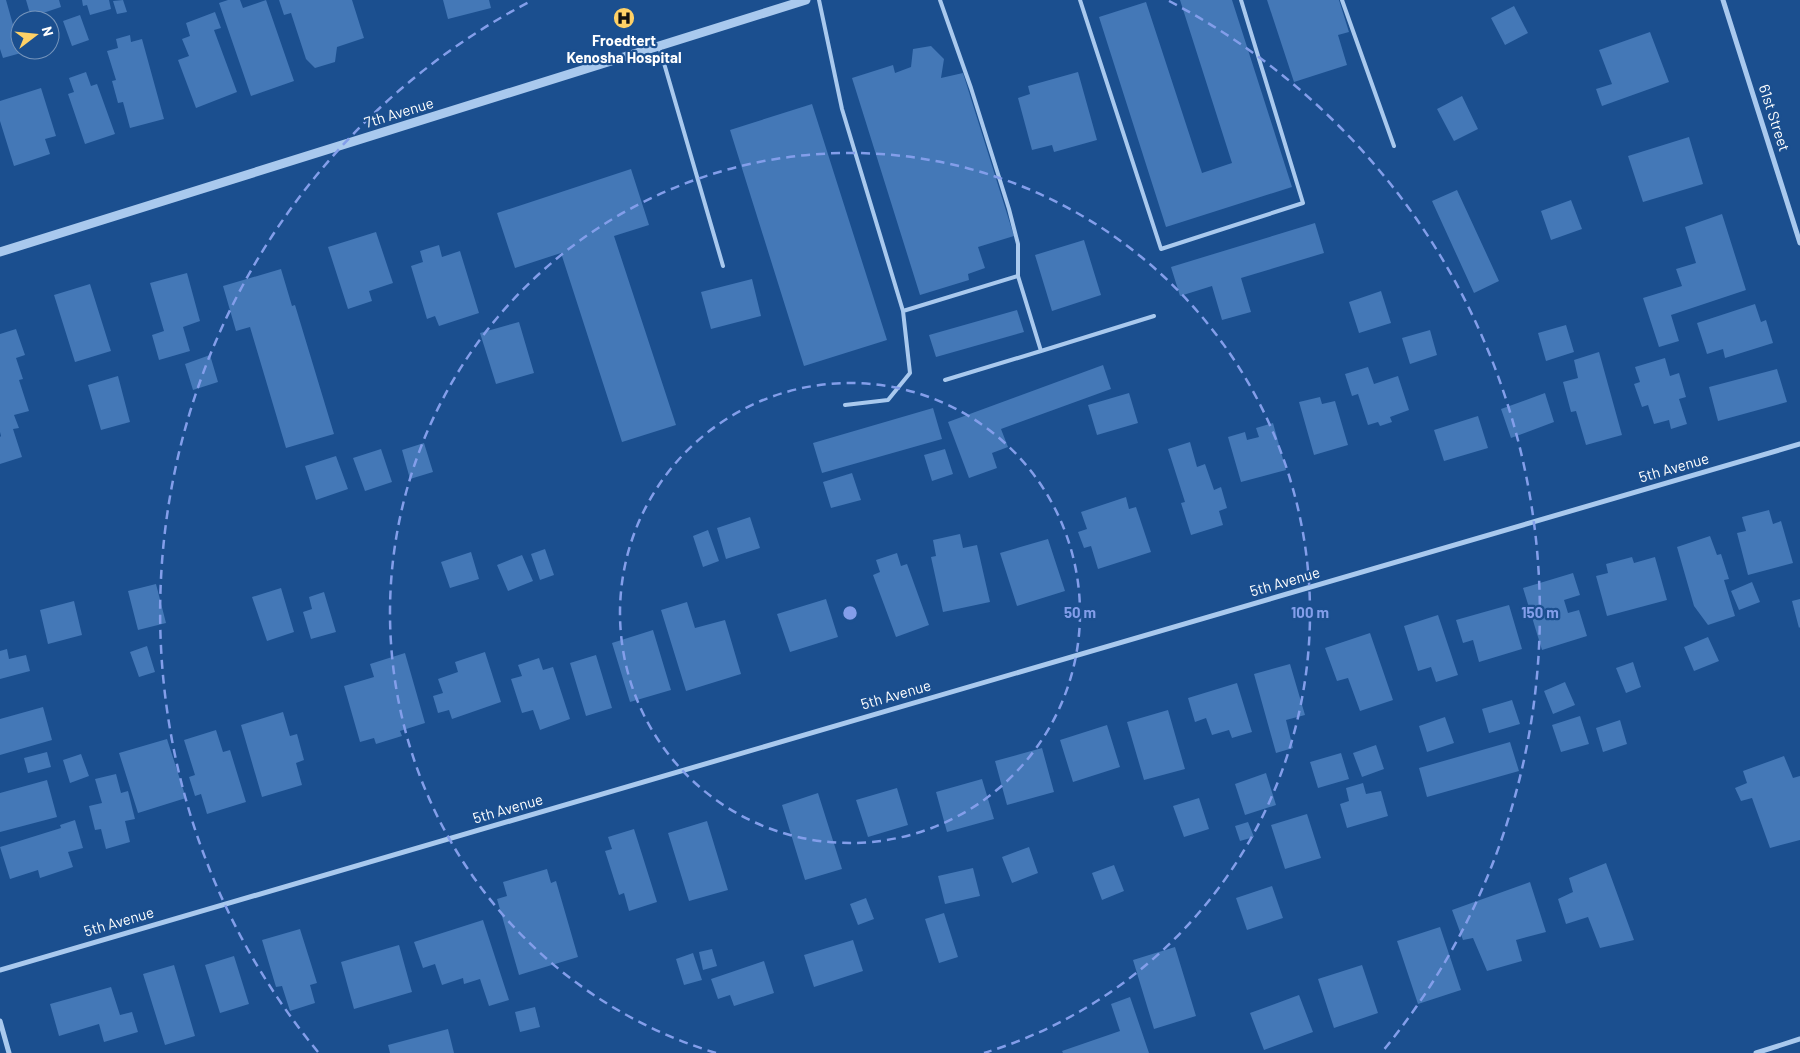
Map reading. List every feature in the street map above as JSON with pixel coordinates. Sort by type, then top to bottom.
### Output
[{"type":"street","name":"7th Avenue","points":[[0,252],[806,0]]},
{"type":"street","name":"61st Street","points":[[1723,0],[1800,243]]},
{"type":"street","name":"5th Avenue","points":[[0,970],[1800,444]]},
{"type":"street","points":[[0,1021],[9,1053]]},
{"type":"street","points":[[1756,1053],[1800,1039]]},
{"type":"lane","points":[[819,0],[842,109],[903,311],[910,373],[888,400],[845,405]]},
{"type":"lane","points":[[940,0],[971,88],[1009,209],[1018,244],[1018,276],[1041,351]]},
{"type":"lane","points":[[1080,0],[1160,249],[1303,203],[1241,0]]},
{"type":"lane","points":[[1342,0],[1394,146]]},
{"type":"lane","points":[[659,46],[723,266]]},
{"type":"lane","points":[[903,311],[1018,276]]},
{"type":"lane","points":[[945,380],[1154,316]]},
{"type":"building","points":[[0,0],[6,0],[10,14],[10,56],[3,58],[0,49]]},
{"type":"building","points":[[26,0],[59,0],[61,7],[52,10],[29,10]]},
{"type":"building","points":[[82,0],[109,0],[111,9],[90,15],[87,5],[83,6]]},
{"type":"building","points":[[123,0],[127,12],[117,14],[113,1]]},
{"type":"building","points":[[228,0],[240,0],[243,8],[266,0],[294,81],[251,96],[219,3]]},
{"type":"building","points":[[279,0],[352,0],[364,38],[337,47],[335,62],[315,68],[306,59],[291,13],[284,15]]},
{"type":"building","points":[[443,0],[489,0],[491,8],[448,19]]},
{"type":"building","points":[[1180,0],[1232,0],[1292,187],[1166,227],[1099,17],[1146,2],[1202,173],[1232,163]]},
{"type":"building","points":[[1267,0],[1339,0],[1349,32],[1338,35],[1347,65],[1294,82]]},
{"type":"building","points":[[1514,6],[1528,33],[1505,45],[1491,18]]},
{"type":"building","points":[[215,12],[221,28],[214,30],[237,92],[196,108],[178,60],[189,56],[182,39],[190,36],[186,23]]},
{"type":"building","points":[[80,15],[89,40],[72,46],[63,21]]},
{"type":"building","points":[[1650,32],[1669,82],[1602,106],[1596,89],[1612,84],[1599,50]]},
{"type":"building","points":[[130,35],[131,42],[142,39],[164,119],[130,128],[123,102],[118,103],[112,81],[116,80],[107,51],[118,48],[116,39]]},
{"type":"building","points":[[931,46],[944,59],[941,78],[963,73],[1014,236],[978,247],[985,268],[968,274],[969,280],[920,295],[852,78],[893,65],[895,73],[911,67],[913,49]]},
{"type":"building","points":[[86,72],[91,86],[97,84],[115,134],[85,144],[68,94],[74,92],[69,78]]},
{"type":"building","points":[[1078,72],[1097,140],[1054,152],[1052,145],[1032,150],[1018,98],[1030,94],[1028,86]]},
{"type":"building","points":[[41,88],[56,136],[45,139],[50,154],[14,166],[0,121],[0,101]]},
{"type":"building","points":[[1462,96],[1478,129],[1454,141],[1437,109]]},
{"type":"building","points":[[812,104],[887,340],[804,366],[730,130]]},
{"type":"building","points":[[1689,137],[1703,184],[1643,202],[1628,156]]},
{"type":"building","points":[[631,169],[649,225],[614,236],[676,425],[622,442],[561,253],[515,268],[497,213]]},
{"type":"building","points":[[1457,190],[1499,281],[1474,293],[1432,201]]},
{"type":"building","points":[[1571,200],[1582,229],[1551,240],[1541,211]]},
{"type":"building","points":[[1722,214],[1746,290],[1671,315],[1679,341],[1659,347],[1643,298],[1682,286],[1676,269],[1696,263],[1685,227]]},
{"type":"building","points":[[1315,223],[1324,253],[1241,278],[1251,312],[1222,320],[1212,286],[1180,296],[1171,267]]},
{"type":"building","points":[[376,232],[393,283],[369,291],[372,301],[348,309],[328,247]]},
{"type":"building","points":[[1084,240],[1101,295],[1052,311],[1035,255]]},
{"type":"building","points":[[439,245],[442,257],[460,251],[479,313],[439,326],[435,316],[427,319],[411,266],[423,262],[420,251]]},
{"type":"building","points":[[281,269],[292,306],[295,305],[334,434],[286,448],[250,327],[236,331],[223,286]]},
{"type":"building","points":[[187,273],[200,321],[183,327],[190,351],[159,360],[152,335],[164,331],[150,283]]},
{"type":"building","points":[[752,279],[761,316],[711,329],[701,292]]},
{"type":"building","points":[[90,284],[111,351],[75,362],[54,295]]},
{"type":"building","points":[[1381,291],[1391,323],[1359,333],[1349,302]]},
{"type":"building","points":[[1755,304],[1761,322],[1766,320],[1773,343],[1725,358],[1723,349],[1707,354],[1697,323]]},
{"type":"building","points":[[1017,310],[1024,332],[936,357],[929,335]]},
{"type":"building","points":[[519,322],[534,373],[496,384],[480,333]]},
{"type":"building","points":[[1566,325],[1574,352],[1546,361],[1538,333]]},
{"type":"building","points":[[16,329],[25,355],[16,358],[23,379],[19,380],[29,411],[14,415],[19,428],[13,429],[22,457],[0,464],[0,334]]},
{"type":"building","points":[[1430,330],[1437,355],[1410,364],[1402,338]]},
{"type":"building","points":[[1599,352],[1622,435],[1586,445],[1576,411],[1571,412],[1563,382],[1578,378],[1574,360]]},
{"type":"building","points":[[210,355],[218,382],[193,390],[185,364]]},
{"type":"building","points":[[1665,358],[1670,376],[1679,373],[1686,397],[1679,399],[1687,424],[1671,429],[1669,420],[1654,424],[1648,405],[1642,407],[1634,384],[1640,382],[1635,367]]},
{"type":"building","points":[[1103,365],[1111,389],[1001,429],[1008,447],[992,453],[997,468],[969,478],[948,422]]},
{"type":"building","points":[[1368,367],[1374,384],[1398,376],[1409,410],[1390,417],[1392,422],[1380,426],[1378,422],[1368,425],[1358,394],[1352,396],[1345,374]]},
{"type":"building","points":[[1777,369],[1787,402],[1718,421],[1709,387]]},
{"type":"building","points":[[118,376],[130,422],[101,430],[88,385]]},
{"type":"building","points":[[1129,393],[1138,423],[1097,435],[1088,405]]},
{"type":"building","points":[[1545,393],[1554,422],[1511,438],[1501,409]]},
{"type":"building","points":[[1320,397],[1322,404],[1335,401],[1348,445],[1314,455],[1299,402]]},
{"type":"building","points":[[933,408],[942,439],[822,473],[813,443]]},
{"type":"building","points":[[1478,416],[1488,448],[1444,461],[1434,430]]},
{"type":"building","points":[[1273,423],[1286,470],[1241,482],[1228,437],[1245,432],[1247,440],[1259,437],[1256,428]]},
{"type":"building","points":[[1190,442],[1197,467],[1205,464],[1214,490],[1221,487],[1227,508],[1219,511],[1223,525],[1191,535],[1181,503],[1185,502],[1168,449]]},
{"type":"building","points":[[424,443],[433,472],[410,479],[402,450]]},
{"type":"building","points":[[381,449],[392,482],[365,491],[353,458]]},
{"type":"building","points":[[945,449],[953,474],[932,481],[924,455]]},
{"type":"building","points":[[336,456],[348,489],[316,500],[305,466]]},
{"type":"building","points":[[852,473],[861,500],[831,508],[823,482]]},
{"type":"building","points":[[1126,497],[1129,509],[1136,507],[1151,552],[1098,569],[1091,546],[1084,548],[1078,532],[1087,529],[1081,512]]},
{"type":"building","points":[[1769,510],[1773,524],[1781,521],[1793,563],[1748,575],[1737,533],[1746,531],[1742,517]]},
{"type":"building","points":[[750,517],[760,548],[726,559],[717,528]]},
{"type":"building","points":[[708,530],[719,561],[703,567],[693,536]]},
{"type":"building","points":[[960,534],[963,548],[977,545],[990,602],[943,612],[931,557],[936,556],[933,540]]},
{"type":"building","points":[[1710,536],[1717,555],[1721,554],[1729,579],[1724,580],[1735,616],[1708,625],[1694,606],[1677,547]]},
{"type":"building","points":[[1048,539],[1065,591],[1017,606],[1000,553]]},
{"type":"building","points":[[545,549],[554,575],[540,580],[531,554]]},
{"type":"building","points":[[471,552],[479,579],[450,588],[441,562]]},
{"type":"building","points":[[897,553],[901,566],[907,564],[929,625],[896,637],[873,575],[880,572],[876,560]]},
{"type":"building","points":[[522,555],[533,581],[508,591],[497,565]]},
{"type":"building","points":[[1632,557],[1634,563],[1655,557],[1667,600],[1607,616],[1596,576],[1608,573],[1606,564]]},
{"type":"building","points":[[1573,573],[1580,595],[1564,600],[1568,613],[1579,610],[1587,636],[1542,650],[1523,588]]},
{"type":"building","points":[[1752,582],[1760,602],[1739,610],[1731,591]]},
{"type":"building","points":[[156,584],[166,623],[138,630],[128,591]]},
{"type":"building","points":[[281,588],[294,632],[267,641],[252,597]]},
{"type":"building","points":[[324,592],[336,632],[311,639],[303,612],[312,609],[309,597]]},
{"type":"building","points":[[826,599],[838,637],[790,652],[777,614]]},
{"type":"building","points":[[1800,599],[1800,627],[1799,628],[1792,601]]},
{"type":"building","points":[[74,601],[82,635],[48,644],[40,610]]},
{"type":"building","points":[[687,602],[695,628],[725,620],[741,674],[686,691],[661,610]]},
{"type":"building","points":[[1509,605],[1522,649],[1479,662],[1473,640],[1463,643],[1456,620]]},
{"type":"building","points":[[1438,615],[1458,675],[1436,682],[1431,667],[1418,671],[1404,626]]},
{"type":"building","points":[[653,630],[671,690],[630,702],[612,643]]},
{"type":"building","points":[[1370,633],[1393,700],[1360,711],[1348,678],[1337,681],[1325,648]]},
{"type":"building","points":[[1708,637],[1719,661],[1694,671],[1684,647]]},
{"type":"building","points":[[147,646],[155,672],[139,677],[130,652]]},
{"type":"building","points":[[7,649],[9,659],[26,655],[30,671],[0,679],[0,651]]},
{"type":"building","points":[[485,652],[501,702],[452,719],[449,710],[438,713],[433,696],[443,693],[438,679],[458,672],[455,662]]},
{"type":"building","points":[[405,653],[425,723],[400,731],[402,736],[376,744],[374,738],[360,742],[344,686],[374,677],[370,664]]},
{"type":"building","points":[[596,655],[612,708],[586,716],[570,663]]},
{"type":"building","points":[[539,658],[543,670],[553,667],[570,719],[540,730],[533,710],[522,713],[511,679],[522,676],[518,665]]},
{"type":"building","points":[[1633,662],[1641,687],[1626,693],[1616,668]]},
{"type":"building","points":[[1290,664],[1305,715],[1286,720],[1293,748],[1276,753],[1254,674]]},
{"type":"building","points":[[1565,682],[1575,705],[1553,714],[1544,691]]},
{"type":"building","points":[[1237,683],[1252,732],[1232,738],[1229,730],[1212,735],[1206,718],[1195,722],[1188,698]]},
{"type":"building","points":[[1512,700],[1520,724],[1489,733],[1482,709]]},
{"type":"building","points":[[43,707],[52,740],[0,755],[0,719]]},
{"type":"building","points":[[1168,710],[1185,769],[1144,780],[1127,722]]},
{"type":"building","points":[[283,712],[290,736],[297,734],[304,760],[296,763],[302,785],[262,797],[241,725]]},
{"type":"building","points":[[1580,716],[1589,744],[1561,752],[1552,725]]},
{"type":"building","points":[[1445,717],[1454,743],[1427,752],[1419,726]]},
{"type":"building","points":[[1620,720],[1627,744],[1603,752],[1596,728]]},
{"type":"building","points":[[1107,725],[1120,767],[1073,782],[1060,740]]},
{"type":"building","points":[[216,730],[223,752],[230,750],[246,802],[207,814],[201,794],[195,796],[189,777],[195,775],[184,740]]},
{"type":"building","points":[[167,739],[186,798],[138,813],[119,753]]},
{"type":"building","points":[[1510,742],[1519,771],[1427,797],[1419,768]]},
{"type":"building","points":[[1376,745],[1384,769],[1362,777],[1353,753]]},
{"type":"building","points":[[1042,748],[1054,792],[1007,805],[995,761]]},
{"type":"building","points":[[47,752],[51,767],[28,773],[24,758]]},
{"type":"building","points":[[1341,753],[1349,779],[1318,788],[1310,762]]},
{"type":"building","points":[[81,754],[89,776],[70,783],[63,760]]},
{"type":"building","points":[[1784,756],[1793,778],[1800,776],[1800,840],[1770,848],[1752,798],[1741,801],[1735,788],[1747,783],[1743,771]]},
{"type":"building","points":[[1266,773],[1276,805],[1245,815],[1235,784]]},
{"type":"building","points":[[116,774],[121,793],[128,791],[135,819],[125,821],[130,842],[106,849],[101,829],[95,830],[89,806],[102,803],[95,779]]},
{"type":"building","points":[[982,779],[994,819],[947,832],[936,792]]},
{"type":"building","points":[[47,780],[57,817],[0,832],[0,793]]},
{"type":"building","points":[[1363,783],[1366,794],[1381,791],[1388,816],[1347,828],[1340,804],[1349,801],[1346,788]]},
{"type":"building","points":[[897,788],[908,825],[868,837],[856,800]]},
{"type":"building","points":[[818,793],[842,869],[805,880],[782,805]]},
{"type":"building","points":[[1199,798],[1209,829],[1184,837],[1173,806]]},
{"type":"building","points":[[1307,814],[1321,858],[1285,869],[1271,825]]},
{"type":"building","points":[[75,820],[83,848],[68,852],[73,867],[40,878],[38,870],[10,879],[0,847],[61,828],[60,825]]},
{"type":"building","points":[[707,821],[728,890],[689,901],[668,833]]},
{"type":"building","points":[[1248,822],[1254,837],[1240,841],[1235,826]]},
{"type":"building","points":[[634,829],[657,902],[629,911],[624,893],[619,895],[605,851],[612,849],[608,837]]},
{"type":"building","points":[[1029,847],[1038,873],[1012,883],[1002,857]]},
{"type":"building","points":[[1606,863],[1634,940],[1600,948],[1588,917],[1566,924],[1558,899],[1573,892],[1569,878]]},
{"type":"building","points":[[1114,865],[1124,891],[1102,900],[1092,873]]},
{"type":"building","points":[[973,868],[980,896],[945,904],[938,876]]},
{"type":"building","points":[[547,869],[551,883],[556,881],[578,957],[519,975],[497,899],[507,896],[503,882]]},
{"type":"building","points":[[1530,882],[1546,932],[1516,940],[1522,961],[1487,971],[1473,938],[1463,940],[1452,910]]},
{"type":"building","points":[[1272,886],[1283,918],[1247,930],[1236,898]]},
{"type":"building","points":[[866,898],[874,919],[858,925],[850,904]]},
{"type":"building","points":[[944,913],[958,957],[939,963],[925,919]]},
{"type":"building","points":[[483,920],[509,1000],[489,1006],[480,979],[464,984],[463,978],[442,985],[435,964],[423,968],[414,942]]},
{"type":"building","points":[[1440,927],[1461,990],[1418,1004],[1397,941]]},
{"type":"building","points":[[300,929],[317,983],[310,985],[315,1003],[290,1011],[282,986],[276,987],[262,940]]},
{"type":"building","points":[[853,940],[863,971],[814,987],[804,955]]},
{"type":"building","points":[[399,945],[412,992],[354,1009],[341,962]]},
{"type":"building","points":[[1175,947],[1196,1016],[1154,1029],[1133,960]]},
{"type":"building","points":[[712,949],[717,966],[703,970],[699,952]]},
{"type":"building","points":[[693,953],[702,980],[684,985],[676,959]]},
{"type":"building","points":[[234,956],[249,1004],[220,1013],[205,965]]},
{"type":"building","points":[[764,961],[774,993],[734,1006],[730,995],[718,999],[711,979]]},
{"type":"building","points":[[174,965],[195,1036],[165,1045],[143,974]]},
{"type":"building","points":[[1362,965],[1378,1013],[1334,1028],[1318,979]]},
{"type":"building","points":[[111,987],[120,1015],[132,1012],[138,1032],[104,1042],[99,1024],[59,1036],[50,1004]]},
{"type":"building","points":[[1299,995],[1313,1032],[1264,1050],[1250,1013]]},
{"type":"building","points":[[1130,997],[1149,1053],[1063,1053],[1062,1051],[1120,1031],[1111,1004]]},
{"type":"building","points":[[535,1007],[540,1027],[520,1032],[515,1012]]},
{"type":"building","points":[[448,1029],[454,1053],[390,1053],[388,1045]]},
{"type":"place","name":"Froedtert Kenosha Hospital","points":[[624,18]]}]
